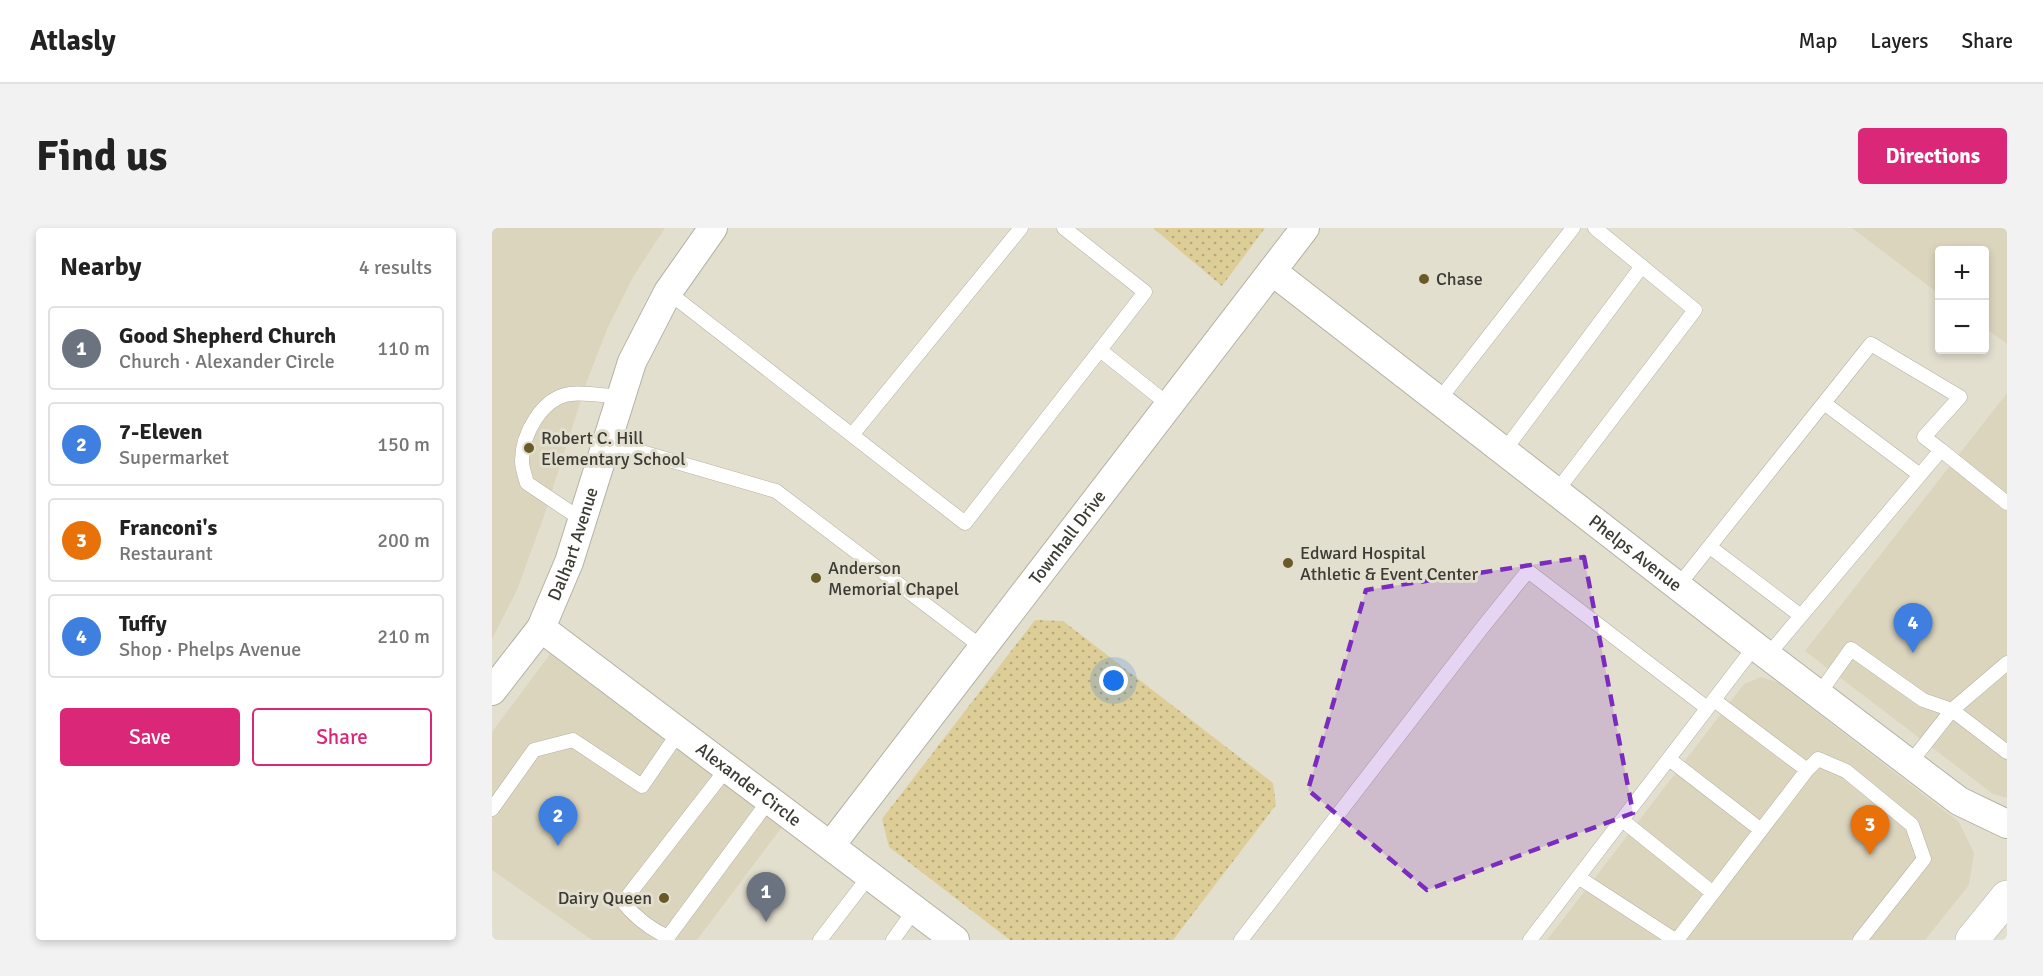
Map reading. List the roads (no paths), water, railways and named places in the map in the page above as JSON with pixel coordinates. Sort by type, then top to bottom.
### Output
[{"type":"main road","points":[[1972,940],[2007,897]]},
{"type":"street","name":"Dalhart Avenue","points":[[492,691],[541,628],[568,562],[632,362],[668,292],[714,228]]},
{"type":"street","name":"Townhall Drive","points":[[831,845],[1305,228]]},
{"type":"street","name":"Phelps Avenue","points":[[1272,271],[1761,651],[1959,801],[2007,824]]},
{"type":"street","name":"Alexander Circle","points":[[541,628],[955,940]]},
{"type":"lane","points":[[852,435],[1021,228]]},
{"type":"lane","points":[[668,292],[965,523],[1145,292],[1064,228]]},
{"type":"lane","points":[[1439,400],[1573,228]]},
{"type":"lane","points":[[1557,492],[1695,310],[1594,228]]},
{"type":"lane","points":[[1504,451],[1642,267]]},
{"type":"lane","points":[[1678,586],[1871,344],[1960,397],[1924,437],[2007,503]]},
{"type":"lane","points":[[1100,350],[1169,405]]},
{"type":"lane","points":[[582,520],[527,483],[522,462],[524,440],[534,420],[549,404],[569,394],[621,397]]},
{"type":"lane","points":[[1824,403],[1920,475]]},
{"type":"lane","points":[[607,442],[776,491],[983,648]]},
{"type":"lane","points":[[1537,938],[1578,877],[1711,704],[1761,651],[1801,616],[1941,450]]},
{"type":"lane","points":[[1710,547],[1801,616]]},
{"type":"lane","points":[[1241,940],[1528,571],[1711,704],[1807,770]]},
{"type":"lane","points":[[1819,694],[1851,650],[1923,700],[1952,710],[2007,752]]},
{"type":"lane","points":[[1910,763],[1952,710],[2007,663]]},
{"type":"lane","points":[[492,809],[534,750],[573,740],[642,786],[680,732]]},
{"type":"lane","points":[[1669,759],[1761,830]]},
{"type":"lane","points":[[1578,877],[1676,940],[1807,770],[1818,759],[1846,771],[1912,825],[1924,859],[1860,940]]},
{"type":"lane","points":[[728,768],[623,902],[631,912],[654,931],[668,937],[770,799]]},
{"type":"lane","points":[[1622,820],[1713,893]]},
{"type":"lane","points":[[820,940],[870,874]]},
{"type":"lane","points":[[893,940],[915,909]]},
{"type":"place","name":"Chase","points":[[1424,279]]},
{"type":"place","name":"Robert C. Hill Elementary School","points":[[529,448]]},
{"type":"place","name":"Edward Hospital Athletic & Event Center","points":[[1288,563]]},
{"type":"place","name":"Anderson Memorial Chapel","points":[[816,578]]},
{"type":"place","name":"Tuffy","points":[[1913,653]]},
{"type":"place","name":"7-Eleven","points":[[558,846]]},
{"type":"place","name":"Franconi's","points":[[1870,855]]},
{"type":"place","name":"Dairy Queen","points":[[664,898]]},
{"type":"place","name":"Good Shepherd Church","points":[[766,922]]}]
